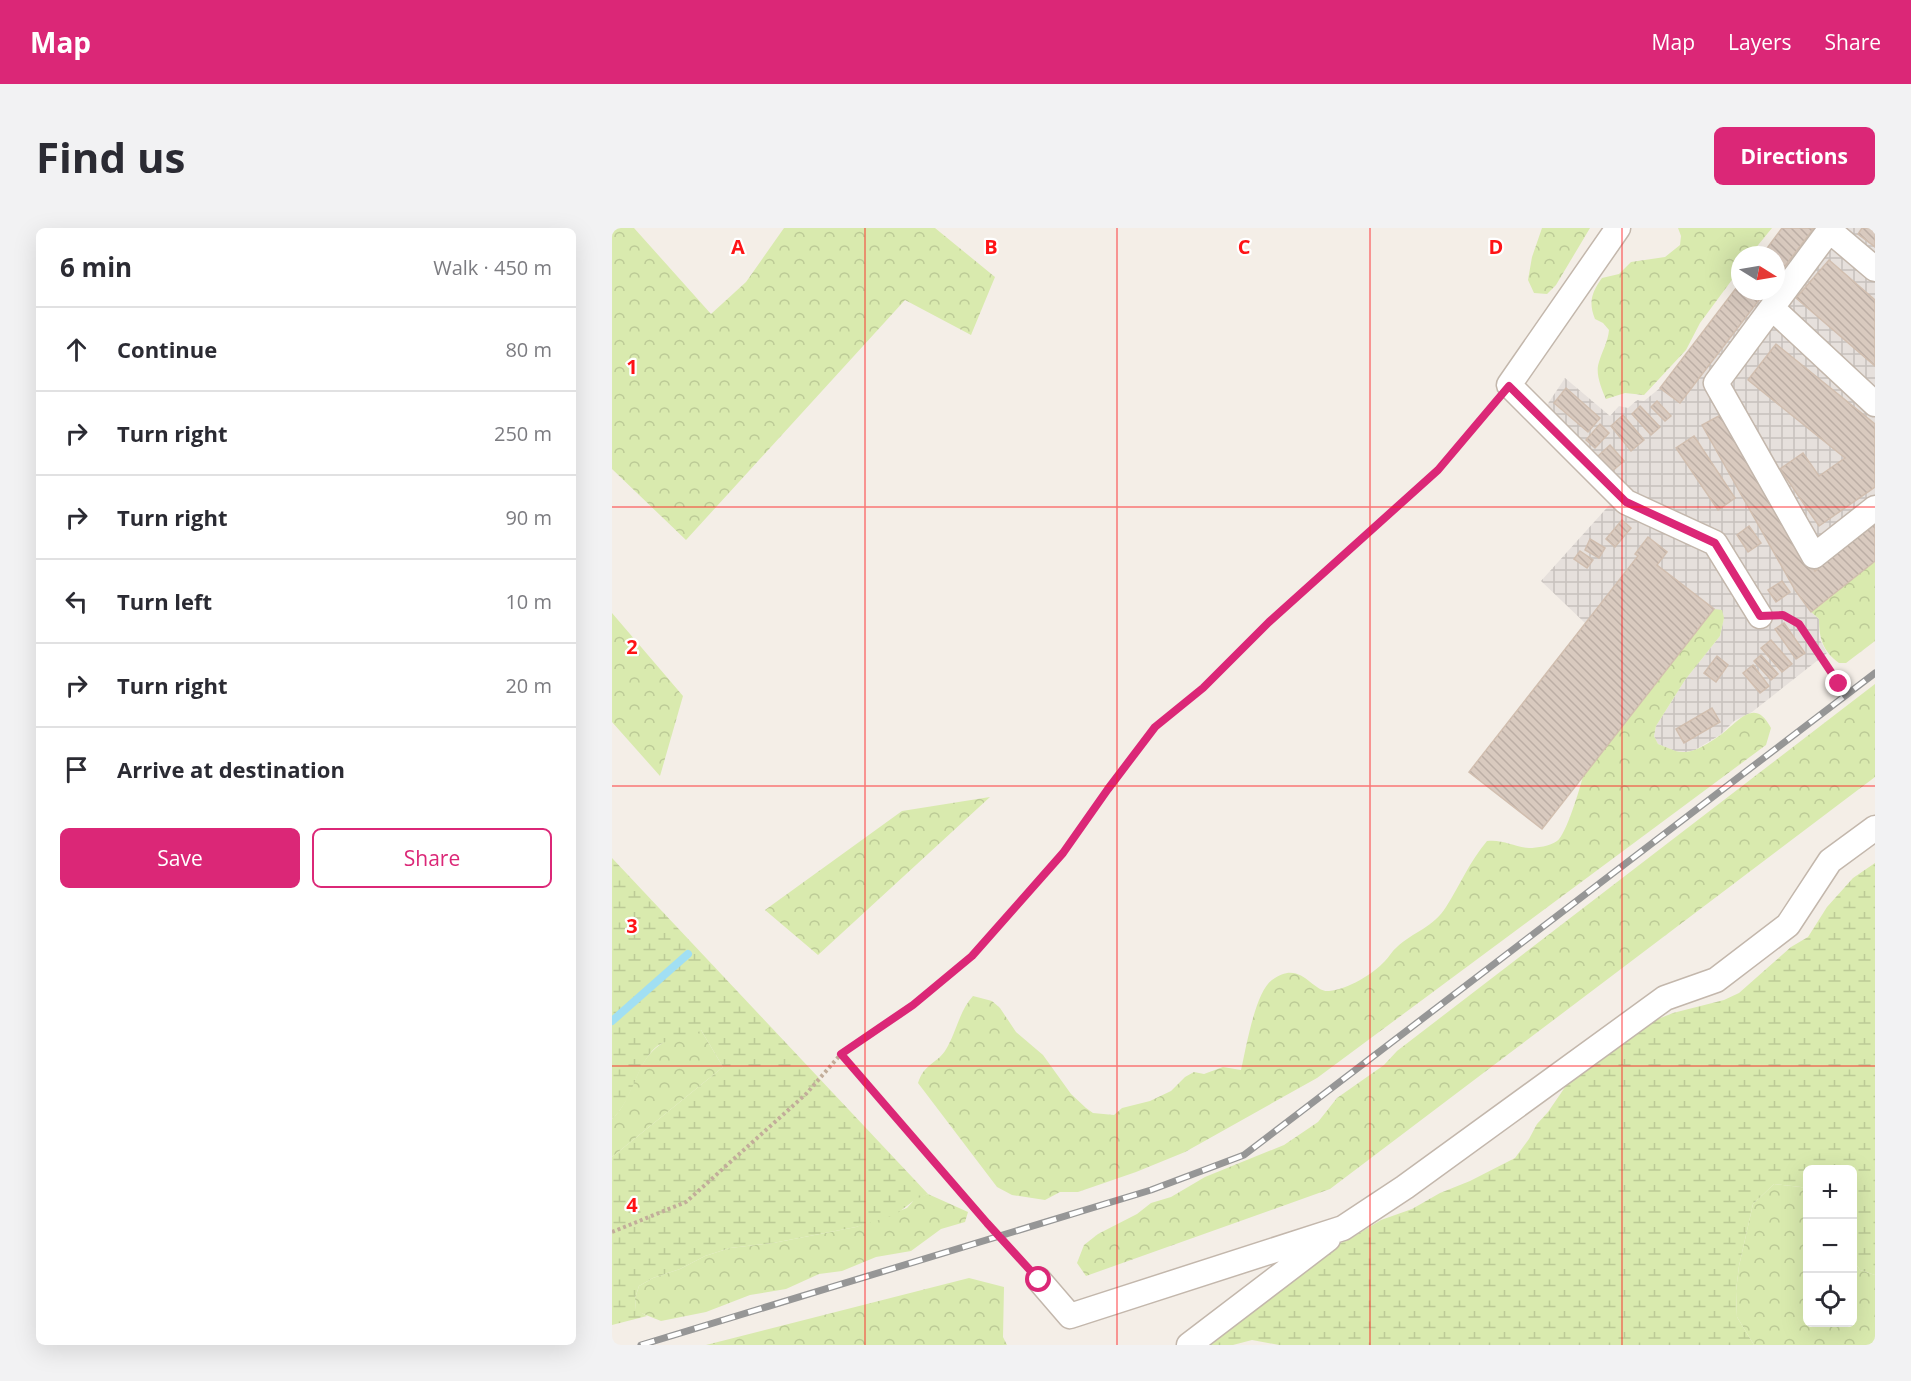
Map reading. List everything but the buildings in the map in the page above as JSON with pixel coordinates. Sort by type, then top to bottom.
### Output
[{"type":"lane","points":[[1618,228],[1509,386],[1626,502],[1715,543],[1760,616]]},
{"type":"lane","points":[[1875,269],[1830,229],[1716,383],[1814,556],[1875,508]]},
{"type":"lane","points":[[1772,308],[1875,404]]},
{"type":"lane","points":[[1189,1345],[1343,1227],[1405,1187],[1665,998],[1716,980],[1788,926],[1830,861],[1875,828]]},
{"type":"lane","points":[[1039,1280],[1070,1316],[1343,1227]]},
{"type":"path","points":[[612,1232],[686,1202],[806,1094],[841,1054],[913,1005],[972,956],[1063,853],[1155,727],[1203,688],[1269,622],[1438,470],[1509,386]]},
{"type":"path","points":[[1760,616],[1783,615],[1799,624],[1839,684]]},
{"type":"path","points":[[841,1054],[1039,1280]]},
{"type":"shaded area","points":[[1782,228],[1875,228],[1875,561],[1811,612],[1819,619],[1819,638],[1827,653],[1752,712],[1734,721],[1720,735],[1695,750],[1675,751],[1658,744],[1654,736],[1656,726],[1685,680],[1720,636],[1724,618],[1469,772],[1585,623],[1541,581],[1622,491],[1543,411],[1565,378],[1610,416],[1619,406],[1628,408],[1637,400],[1644,401],[1660,388],[1731,295],[1731,300],[1785,300],[1785,246],[1769,246]]},
{"type":"green space","points":[[612,228],[634,228],[711,314],[746,282],[784,228],[935,228],[995,277],[971,335],[905,300],[686,540],[612,469]]},
{"type":"green space","points":[[1542,228],[1590,228],[1556,285],[1547,294],[1534,293],[1528,280],[1532,257]]},
{"type":"green space","points":[[1678,228],[1772,228],[1757,246],[1731,246],[1731,281],[1700,323],[1686,350],[1644,395],[1625,393],[1606,399],[1598,371],[1609,330],[1595,319],[1592,302],[1596,288],[1602,278],[1619,274],[1631,262],[1665,257],[1680,245],[1681,236]]},
{"type":"green space","points":[[1875,561],[1875,641],[1846,663],[1839,663],[1826,649],[1821,639],[1819,619],[1811,612]]},
{"type":"green space","points":[[1714,609],[1722,610],[1724,618],[1720,636],[1685,680],[1656,726],[1654,736],[1658,744],[1678,752],[1689,752],[1707,744],[1739,719],[1752,713],[1765,718],[1771,728],[1766,745],[1317,1078],[1185,1152],[1078,1192],[1060,1192],[1045,1200],[1012,1195],[997,1187],[918,1083],[923,1072],[945,1051],[964,1009],[973,996],[992,1001],[1000,1008],[1016,1032],[1043,1055],[1071,1094],[1093,1113],[1114,1115],[1122,1108],[1150,1101],[1171,1091],[1185,1077],[1194,1072],[1204,1074],[1223,1067],[1241,1070],[1256,1008],[1266,986],[1272,980],[1282,974],[1298,974],[1317,987],[1329,991],[1352,984],[1373,971],[1397,947],[1436,920],[1487,841],[1498,841],[1529,848],[1557,841],[1568,821],[1583,776]]},
{"type":"green space","points":[[612,613],[683,696],[660,776],[612,722]]},
{"type":"green space","points":[[1875,684],[1875,777],[1330,1189],[1086,1276],[1077,1263],[1084,1245],[1098,1234],[1137,1214],[1151,1203],[1171,1197],[1205,1177],[1284,1145],[1318,1122],[1337,1098],[1384,1065],[1397,1051]]},
{"type":"green space","points":[[990,797],[818,955],[765,910],[902,811]]},
{"type":"green space","points":[[612,858],[928,1194],[916,1199],[895,1215],[856,1227],[773,1243],[730,1248],[705,1256],[639,1286],[635,1298],[636,1310],[647,1316],[612,1325],[612,1157],[723,1067],[701,1030],[687,1037],[667,1041],[655,1048],[649,1055],[624,1105],[612,1119]]},
{"type":"green space","points":[[1875,863],[1875,1275],[1860,1270],[1857,1266],[1857,1165],[1803,1165],[1803,1188],[1774,1184],[1753,1204],[1739,1266],[1736,1291],[1737,1317],[1754,1345],[1279,1345],[1252,1340],[1233,1345],[1202,1345],[1308,1259],[1353,1237],[1381,1220],[1412,1209],[1440,1193],[1470,1181],[1515,1158],[1574,1074],[1658,1019],[1724,1000],[1739,993],[1791,947],[1808,937],[1827,907],[1853,878]]},
{"type":"green space","points":[[701,1030],[723,1067],[612,1157],[612,1119],[625,1102],[650,1054],[667,1041]]},
{"type":"green space","points":[[1774,1184],[1803,1188],[1803,1327],[1857,1327],[1857,1266],[1860,1270],[1875,1275],[1875,1345],[1754,1345],[1737,1317],[1736,1291],[1739,1266],[1753,1204]]},
{"type":"green space","points":[[928,1194],[968,1212],[965,1222],[941,1229],[911,1251],[876,1257],[842,1271],[819,1274],[786,1289],[750,1295],[706,1312],[661,1321],[636,1311],[635,1298],[639,1286],[705,1256],[730,1248],[773,1243],[856,1227],[907,1208],[916,1198]]},
{"type":"green space","points":[[969,1278],[1004,1287],[1003,1337],[1007,1345],[706,1345]]},
{"type":"waterway","points":[[612,1021],[688,954]]},
{"type":"railway","points":[[641,1345],[1151,1190],[1244,1155],[1875,673]]},
{"type":"route","points":[[1039,1280],[841,1054],[913,1005],[972,956],[1063,853],[1155,727],[1203,688],[1269,622],[1438,470],[1509,386],[1626,502],[1715,543],[1760,616],[1783,615],[1799,624],[1839,684]]}]
